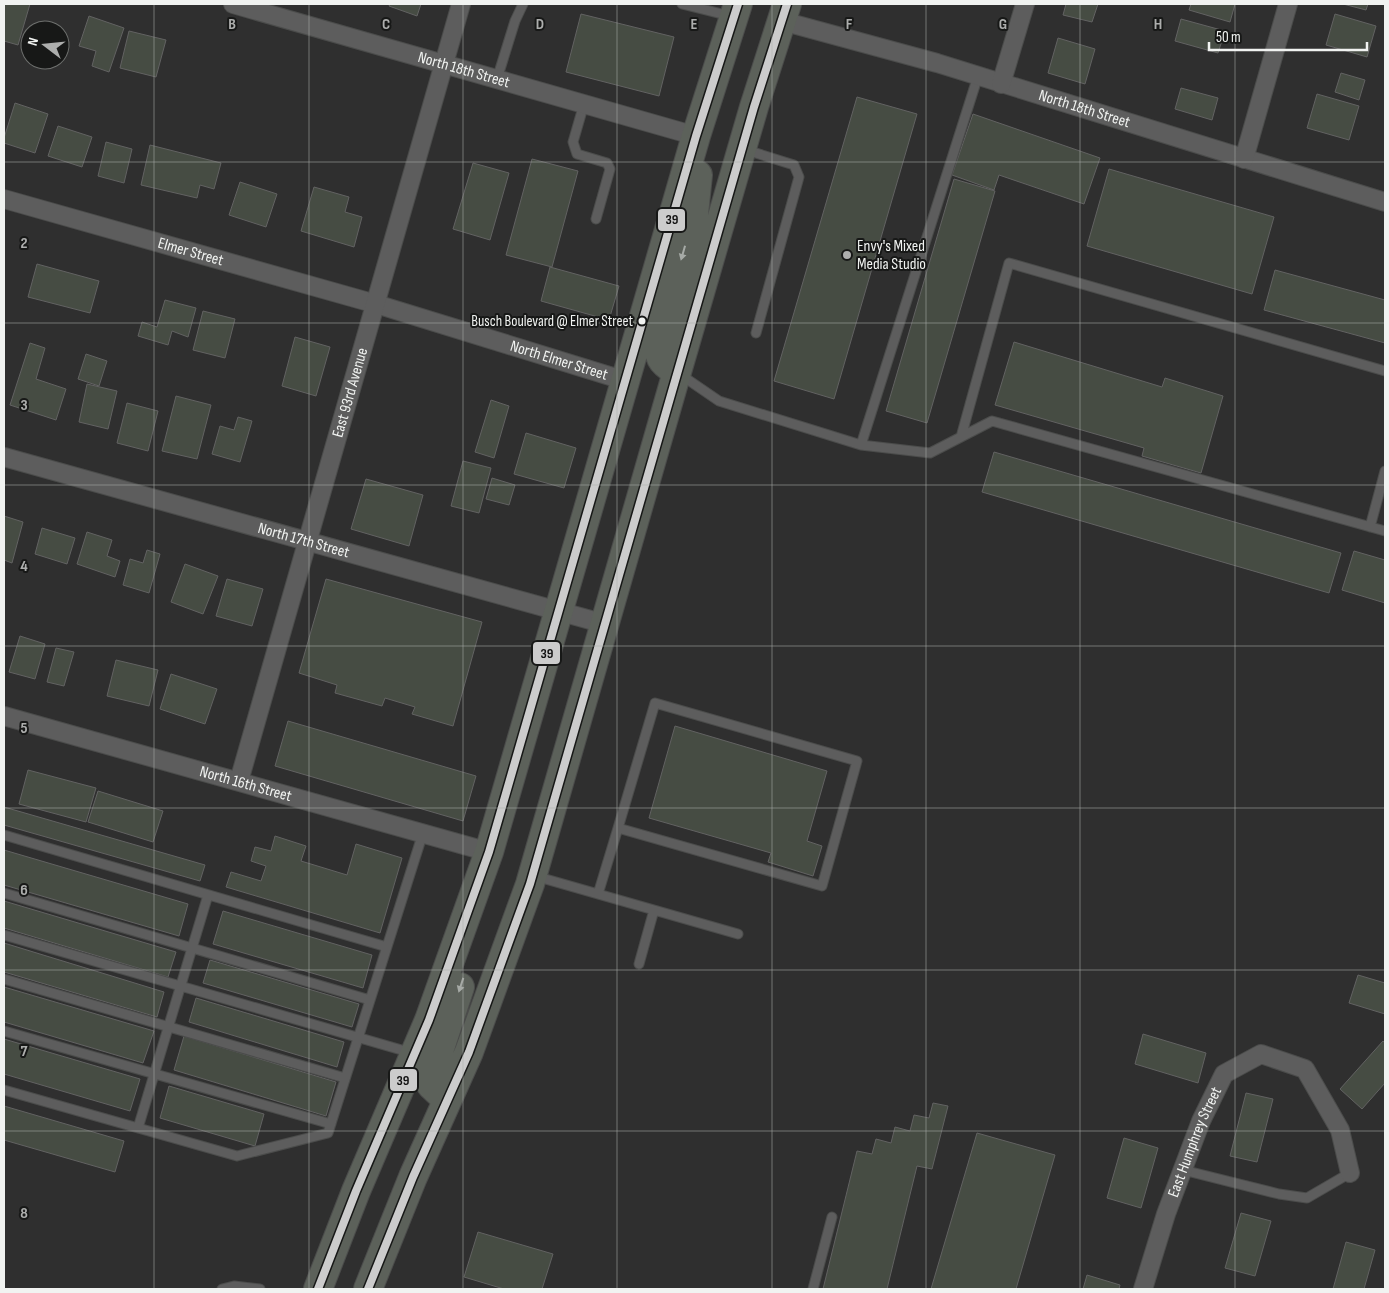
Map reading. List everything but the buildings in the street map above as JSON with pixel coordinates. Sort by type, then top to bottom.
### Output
[{"type":"main road","points":[[318,1289],[356,1191],[429,1020],[489,852],[696,136],[736,10]]},
{"type":"main road","points":[[368,1289],[413,1177],[469,1052],[532,876],[676,372],[742,148],[785,12]]},
{"type":"main road","points":[[676,372],[664,364],[658,355],[659,337],[694,214],[698,172],[696,136]]},
{"type":"main road","points":[[447,1100],[431,1085],[430,1079],[478,934],[478,921],[470,906]]},
{"type":"street","name":"North 18th Street","points":[[233,4],[696,136]]},
{"type":"street","name":"East 93rd Avenue","points":[[239,781],[462,4]]},
{"type":"street","points":[[1001,84],[1025,4]]},
{"type":"street","points":[[1244,159],[1288,4]]},
{"type":"street","name":"North 18th Street","points":[[785,12],[937,64],[1385,202]]},
{"type":"street","name":"Elmer Street","points":[[4,199],[376,304]]},
{"type":"street","name":"North Elmer Street","points":[[376,304],[626,381]]},
{"type":"street","name":"North 17th Street","points":[[4,457],[605,624]]},
{"type":"street","name":"North 16th Street","points":[[4,716],[489,852]]},
{"type":"street","name":"East Humphrey Street","points":[[1143,1289],[1166,1214],[1201,1121],[1224,1074],[1261,1054],[1305,1069],[1340,1130],[1350,1173]]},
{"type":"lane","points":[[497,79],[515,21],[523,4]]},
{"type":"lane","points":[[682,4],[736,10]]},
{"type":"lane","points":[[861,445],[978,76]]},
{"type":"lane","points":[[584,104],[573,142],[577,154],[607,163],[610,169],[596,219]]},
{"type":"lane","points":[[742,148],[794,165],[799,177],[756,333]]},
{"type":"lane","points":[[961,437],[1009,263],[1385,371]]},
{"type":"lane","points":[[676,372],[719,401],[861,445],[930,453],[992,421],[1385,531]]},
{"type":"lane","points":[[1370,527],[1385,471]]},
{"type":"lane","points":[[598,894],[655,703],[857,761],[822,886],[618,828]]},
{"type":"lane","points":[[4,1090],[237,1156],[328,1132],[423,833]]},
{"type":"lane","points":[[4,835],[387,947]]},
{"type":"lane","points":[[532,876],[738,934]]},
{"type":"lane","points":[[4,893],[370,1000]]},
{"type":"lane","points":[[138,1128],[208,895]]},
{"type":"lane","points":[[639,964],[654,910]]},
{"type":"lane","points":[[4,935],[414,1054]]},
{"type":"lane","points":[[4,979],[346,1078]]},
{"type":"lane","points":[[4,1031],[331,1124]]},
{"type":"lane","points":[[1183,1170],[1278,1194],[1307,1198],[1350,1173]]},
{"type":"lane","points":[[814,1289],[832,1217]]},
{"type":"lane","points":[[222,1289],[260,1289]]},
{"type":"transit line","name":"39","points":[[318,1289],[356,1191],[429,1020],[489,852],[696,136],[738,4]]},
{"type":"transit line","name":"39","points":[[368,1289],[413,1177],[469,1052],[530,884],[754,107],[787,4]]},
{"type":"place","name":"Envy's Mixed Media Studio","points":[[847,255]]},
{"type":"place","name":"Busch Boulevard @ Elmer Street","points":[[642,321]]}]
